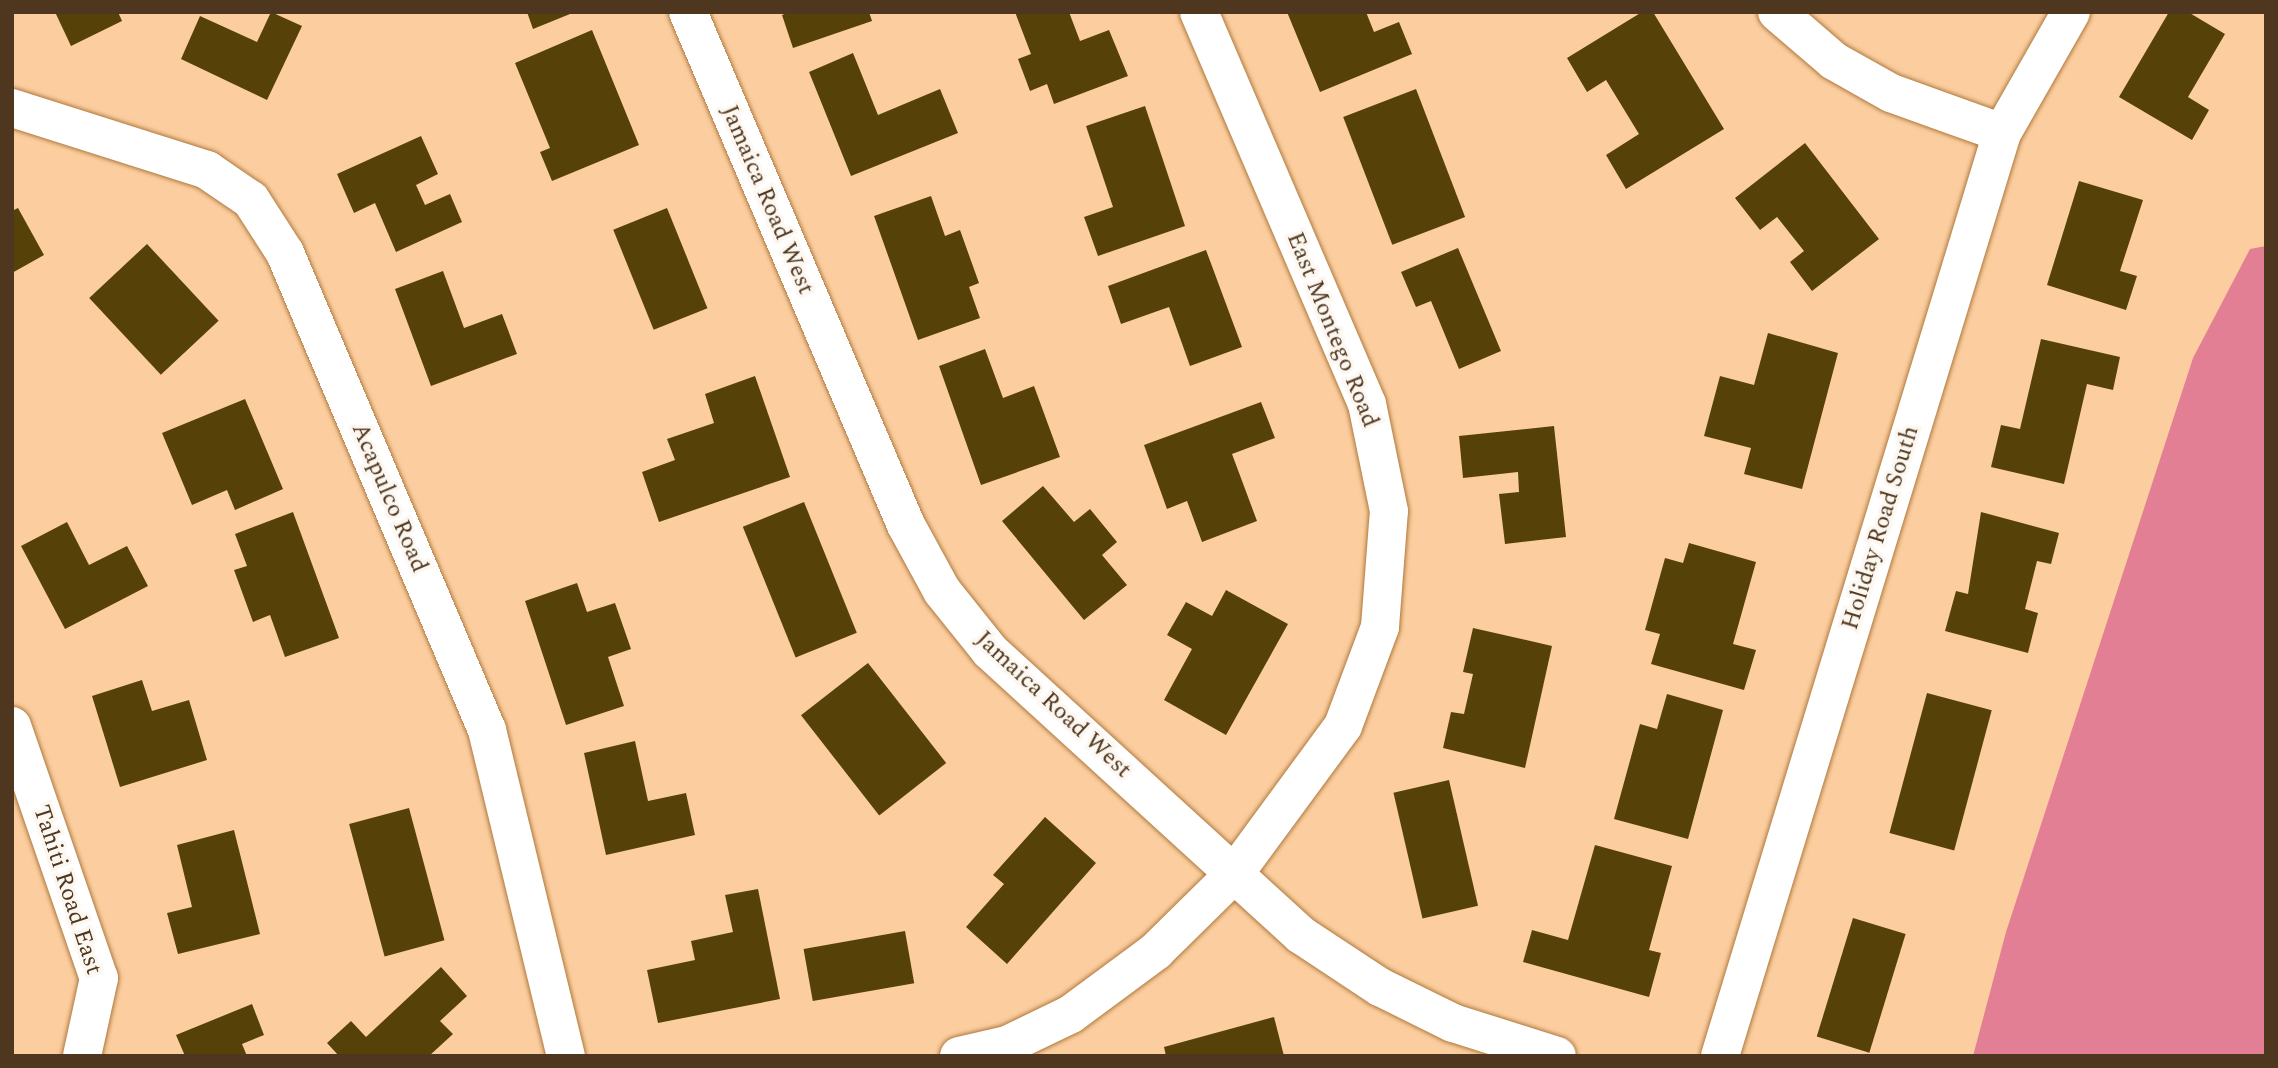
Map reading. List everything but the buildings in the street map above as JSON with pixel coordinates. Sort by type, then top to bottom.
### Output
[{"type":"street","name":"Jamaica Road West","points":[[688,12],[906,525],[942,591],[990,651],[1301,935],[1380,987],[1453,1023],[1557,1056]]},
{"type":"street","name":"East Montego Road","points":[[958,1056],[1007,1045],[1071,1014],[1156,951],[1235,873],[1313,773],[1365,680],[1384,603],[1389,511],[1367,404],[1199,12]]},
{"type":"street","points":[[1777,12],[1833,61],[1891,93],[2002,133]]},
{"type":"street","name":"Holiday Road South","points":[[1720,1056],[2002,133],[2071,12]]},
{"type":"street","name":"Acapulco Road","points":[[12,108],[207,170],[251,201],[285,253],[487,730],[566,1056]]},
{"type":"street","name":"Tahiti Road East","points":[[12,726],[99,978],[82,1056]]},
{"type":"shaded area","points":[[2266,246],[2266,1056],[1973,1056],[2006,932],[2193,358],[2250,249]]}]
